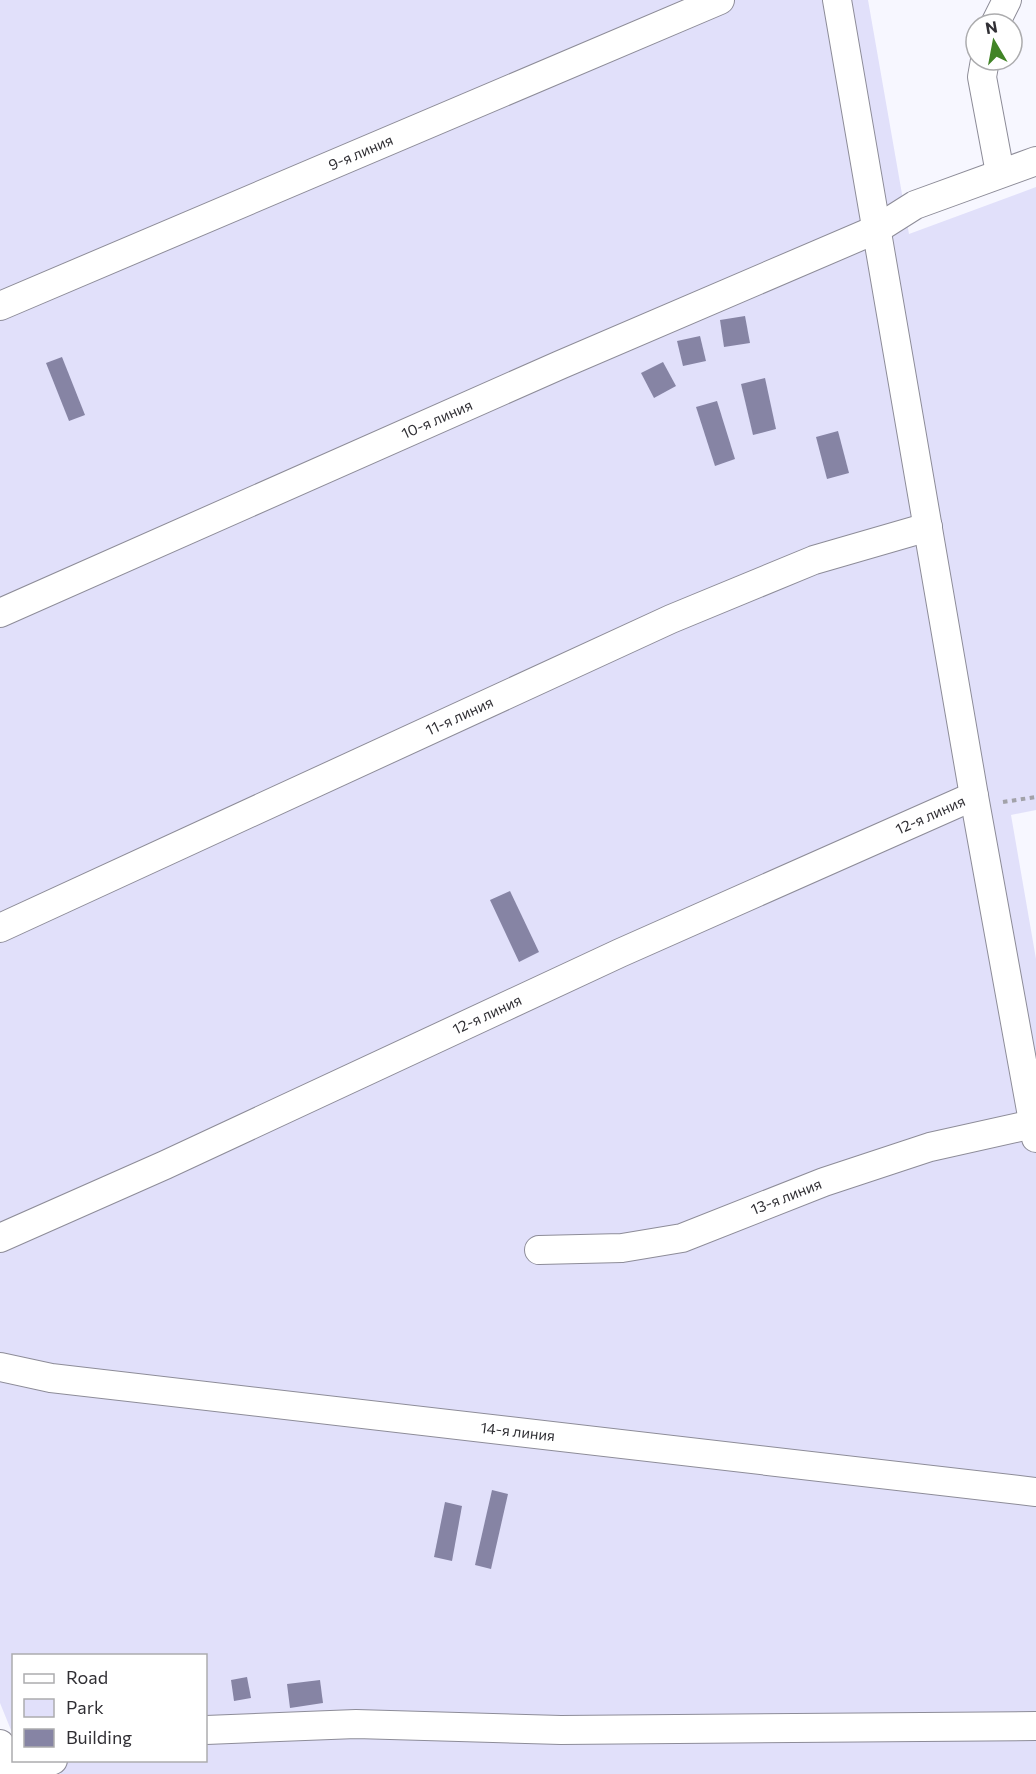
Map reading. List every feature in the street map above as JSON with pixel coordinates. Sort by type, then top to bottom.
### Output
[{"type":"street","name":"9-я линия","points":[[0,306],[720,0]]},
{"type":"street","points":[[837,0],[974,796],[1035,1131]]},
{"type":"street","points":[[983,72],[1000,173]]},
{"type":"street","name":"10-я линия","points":[[0,613],[549,370],[877,229],[915,205],[1036,161]]},
{"type":"street","name":"11-я линия","points":[[0,928],[670,620],[814,561],[928,527]]},
{"type":"street","name":"12-я линия","points":[[0,1238],[165,1166],[620,953],[974,796]]},
{"type":"street","name":"13-я линия","points":[[539,1250],[622,1248],[682,1239],[824,1182],[930,1147],[1035,1131]]},
{"type":"street","name":"14-я линия","points":[[0,1367],[51,1378],[1036,1492]]},
{"type":"street","points":[[207,1730],[356,1724],[561,1730],[1036,1726]]},
{"type":"street","points":[[0,1744],[15,1774]]},
{"type":"street","points":[[23,1774],[50,1762]]},
{"type":"green space","points":[[0,0],[868,0],[909,234],[1036,187],[1036,810],[1011,815],[1036,959],[1036,1774],[31,1774],[25,1762],[207,1762],[207,1654],[12,1654],[12,1733],[0,1703]]},
{"type":"building","points":[[745,316],[750,343],[724,347],[720,320]]},
{"type":"building","points":[[700,336],[706,361],[683,366],[677,341]]},
{"type":"building","points":[[62,357],[85,415],[69,421],[46,363]]},
{"type":"building","points":[[663,362],[676,386],[654,398],[641,373]]},
{"type":"building","points":[[765,378],[776,429],[753,435],[741,384]]},
{"type":"building","points":[[717,401],[735,459],[715,466],[696,407]]},
{"type":"building","points":[[838,431],[849,473],[827,479],[816,437]]},
{"type":"building","points":[[510,891],[539,952],[519,962],[490,900]]},
{"type":"building","points":[[492,1490],[508,1494],[491,1569],[475,1565]]},
{"type":"building","points":[[445,1502],[462,1506],[452,1561],[434,1557]]},
{"type":"building","points":[[247,1677],[251,1698],[234,1701],[231,1680]]},
{"type":"building","points":[[320,1680],[323,1703],[290,1708],[287,1684]]}]
